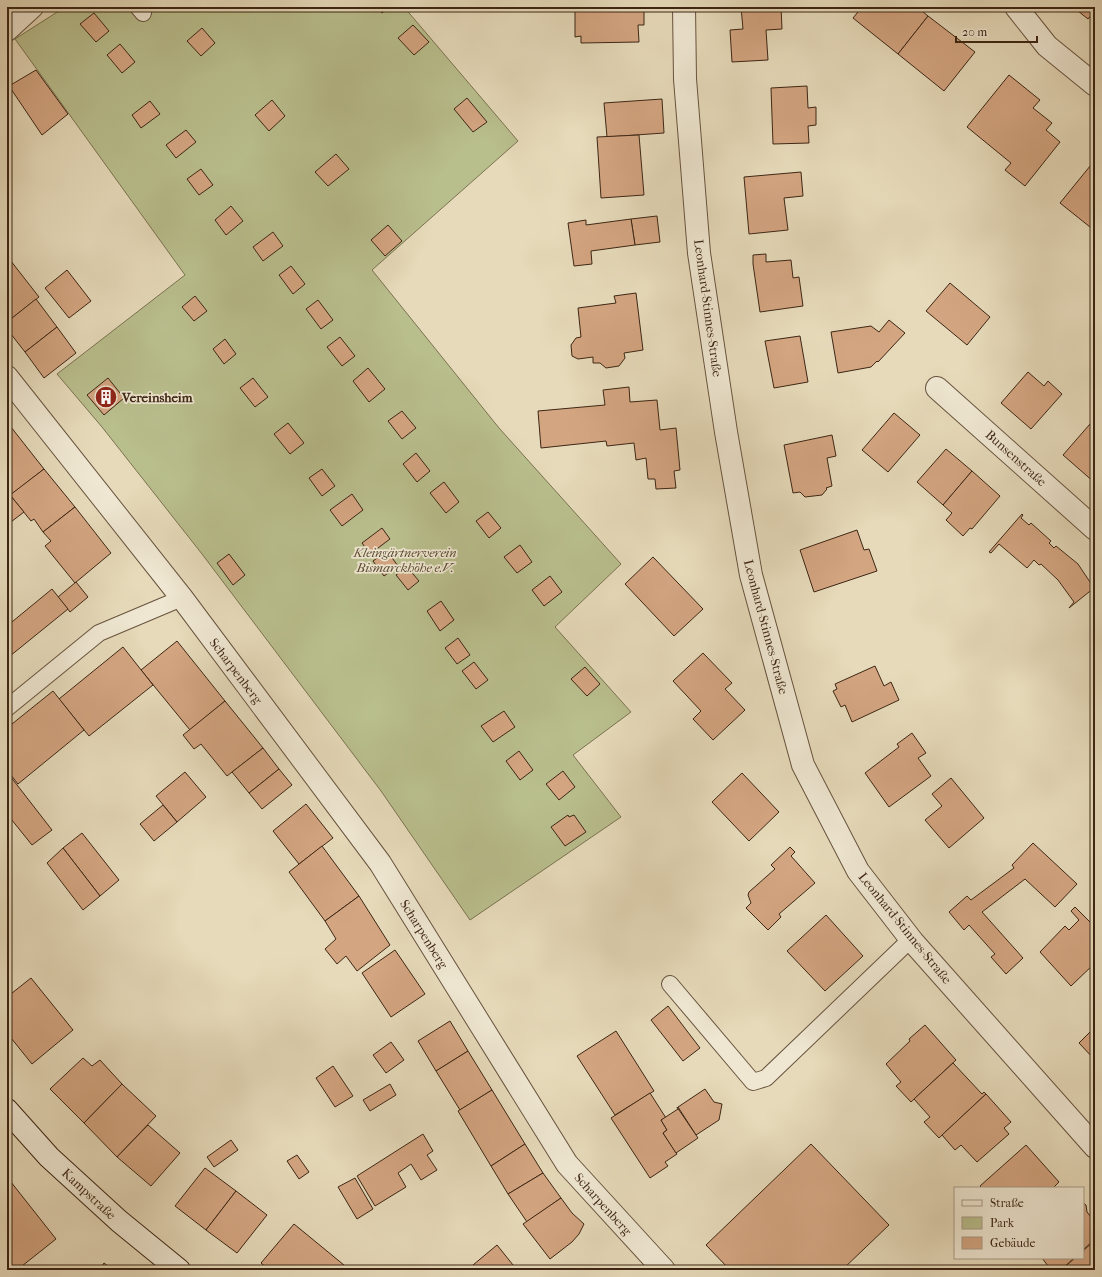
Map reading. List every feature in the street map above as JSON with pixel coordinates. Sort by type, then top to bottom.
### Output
[{"type":"street","points":[[7,30],[32,7]]},
{"type":"street","name":"Leonhard-Stinnes-Straße","points":[[684,7],[685,79],[699,253],[726,432],[751,575],[803,765],[858,871],[911,939],[1095,1147]]},
{"type":"street","points":[[1016,7],[1047,46],[1095,85]]},
{"type":"street","name":"Scharpenberg","points":[[7,377],[182,598],[380,863],[567,1164],[664,1270]]},
{"type":"street","name":"Bunsenstraße","points":[[937,388],[1095,529]]},
{"type":"street","name":"Kampstraße","points":[[7,1110],[49,1157],[119,1221],[179,1270]]},
{"type":"lane","points":[[7,708],[99,633],[182,598]]},
{"type":"lane","points":[[670,984],[753,1082],[766,1078],[911,939]]},
{"type":"green space","name":"Kleingärtnerverein Bismarckhöhe e.V.","points":[[65,7],[404,7],[518,141],[372,270],[499,428],[621,564],[555,627],[631,712],[573,755],[621,817],[470,920],[381,791],[202,554],[102,427],[57,374],[185,275],[15,39]]},
{"type":"building","points":[[377,7],[389,7],[382,13]]},
{"type":"building","points":[[575,7],[644,7],[644,25],[638,25],[639,42],[581,43],[581,36],[575,37]]},
{"type":"building","points":[[741,7],[781,7],[782,29],[766,30],[768,60],[732,62],[730,30],[743,29]]},
{"type":"building","points":[[862,7],[917,7],[928,16],[898,54],[853,18]]},
{"type":"building","points":[[1073,7],[1095,7],[1095,11],[1088,19]]},
{"type":"building","points":[[94,13],[109,31],[96,42],[80,24]]},
{"type":"building","points":[[928,16],[975,52],[944,91],[898,54]]},
{"type":"building","points":[[413,25],[429,42],[414,55],[398,38]]},
{"type":"building","points":[[202,28],[215,43],[201,56],[187,41]]},
{"type":"building","points":[[120,44],[135,62],[122,73],[107,55]]},
{"type":"building","points":[[36,70],[68,114],[42,135],[9,86]]},
{"type":"building","points":[[1009,75],[1040,100],[1033,108],[1052,123],[1046,130],[1060,142],[1025,186],[1005,170],[1011,163],[967,127]]},
{"type":"building","points":[[807,86],[808,108],[816,107],[816,125],[808,126],[809,143],[773,144],[771,88]]},
{"type":"building","points":[[467,98],[487,122],[473,132],[454,109]]},
{"type":"building","points":[[662,99],[664,133],[607,137],[604,103]]},
{"type":"building","points":[[272,100],[285,116],[269,131],[255,115]]},
{"type":"building","points":[[150,101],[160,114],[141,128],[132,115]]},
{"type":"building","points":[[186,130],[196,142],[176,158],[166,145]]},
{"type":"building","points":[[639,135],[644,195],[601,198],[597,137]]},
{"type":"building","points":[[336,154],[349,169],[328,186],[315,172]]},
{"type":"building","points":[[1095,160],[1095,231],[1060,203]]},
{"type":"building","points":[[201,169],[213,185],[199,195],[187,179]]},
{"type":"building","points":[[801,172],[803,196],[784,198],[788,230],[749,234],[744,177]]},
{"type":"building","points":[[231,206],[243,221],[226,235],[215,220]]},
{"type":"building","points":[[657,216],[660,242],[635,245],[631,219]]},
{"type":"building","points":[[631,219],[635,245],[591,251],[592,264],[574,266],[568,223],[586,220],[586,225]]},
{"type":"building","points":[[388,225],[402,241],[385,256],[371,240]]},
{"type":"building","points":[[273,232],[283,246],[263,261],[253,247]]},
{"type":"building","points":[[766,254],[766,262],[791,260],[793,278],[799,277],[803,306],[760,312],[753,255]]},
{"type":"building","points":[[7,256],[39,297],[7,322]]},
{"type":"building","points":[[291,266],[305,284],[293,294],[279,275]]},
{"type":"building","points":[[67,270],[91,301],[69,318],[45,288]]},
{"type":"building","points":[[950,283],[990,317],[967,345],[926,311]]},
{"type":"building","points":[[636,293],[643,350],[624,353],[625,358],[619,366],[606,368],[600,363],[593,363],[593,357],[578,359],[572,356],[571,345],[576,338],[581,337],[578,308],[616,303],[614,296]]},
{"type":"building","points":[[195,296],[207,311],[194,321],[182,307]]},
{"type":"building","points":[[36,299],[57,327],[25,352],[7,329],[7,322]]},
{"type":"building","points":[[318,300],[333,320],[321,329],[306,309]]},
{"type":"building","points":[[889,320],[905,333],[878,362],[877,361],[871,367],[838,373],[831,332],[871,326],[879,332]]},
{"type":"building","points":[[57,327],[76,353],[44,378],[25,352]]},
{"type":"building","points":[[800,336],[808,382],[774,388],[765,341]]},
{"type":"building","points":[[340,337],[355,356],[342,366],[327,347]]},
{"type":"building","points":[[225,339],[236,354],[224,364],[213,349]]},
{"type":"building","points":[[368,368],[385,389],[369,402],[353,381]]},
{"type":"building","points":[[1028,372],[1044,386],[1048,381],[1062,394],[1031,429],[1001,403]]},
{"type":"building","name":"Vereinsheim","points":[[108,378],[124,398],[104,415],[87,395]]},
{"type":"building","points":[[253,378],[268,397],[255,407],[240,388]]},
{"type":"building","points":[[629,387],[630,402],[657,400],[660,430],[676,428],[680,470],[674,471],[676,488],[656,489],[655,479],[648,479],[646,458],[636,460],[634,443],[607,446],[606,441],[541,448],[538,411],[605,405],[603,390]]},
{"type":"building","points":[[402,411],[416,428],[402,439],[388,421]]},
{"type":"building","points":[[894,413],[920,435],[888,472],[862,450]]},
{"type":"building","points":[[7,422],[44,469],[7,498]]},
{"type":"building","points":[[288,423],[304,443],[290,454],[274,434]]},
{"type":"building","points":[[1090,424],[1095,428],[1095,483],[1063,455]]},
{"type":"building","points":[[832,435],[836,456],[827,458],[832,486],[826,488],[827,489],[822,495],[805,497],[800,492],[793,493],[784,445]]},
{"type":"building","points":[[946,449],[972,471],[943,505],[917,482]]},
{"type":"building","points":[[416,453],[430,471],[417,482],[403,464]]},
{"type":"building","points":[[44,469],[75,507],[43,532],[34,519],[31,521],[10,495]]},
{"type":"building","points":[[322,469],[335,486],[322,496],[309,478]]},
{"type":"building","points":[[972,471],[1000,496],[972,529],[970,528],[963,536],[946,520],[952,513],[943,505]]},
{"type":"building","points":[[444,482],[459,502],[446,513],[430,493]]},
{"type":"building","points":[[352,494],[363,510],[342,526],[330,510]]},
{"type":"building","points":[[10,495],[24,512],[7,525],[7,498]]},
{"type":"building","points":[[75,507],[111,553],[75,583],[45,546],[51,541],[43,532]]},
{"type":"building","points":[[488,512],[501,528],[489,538],[476,521]]},
{"type":"building","points":[[1022,514],[1023,515],[1021,518],[1029,525],[1031,523],[1051,541],[1049,543],[1054,548],[1056,546],[1078,564],[1094,588],[1069,608],[1074,602],[1058,580],[1041,564],[1039,565],[1034,560],[1027,568],[999,544],[991,553],[989,552]]},
{"type":"building","points":[[382,528],[390,539],[370,554],[362,543]]},
{"type":"building","points":[[857,530],[864,550],[869,549],[877,571],[814,592],[800,550]]},
{"type":"building","points":[[520,545],[532,562],[517,573],[504,557]]},
{"type":"building","points":[[387,551],[398,566],[384,576],[373,561]]},
{"type":"building","points":[[229,554],[245,575],[233,585],[217,563]]},
{"type":"building","points":[[653,557],[703,609],[674,636],[625,584]]},
{"type":"building","points":[[407,567],[419,581],[408,590],[396,575]]},
{"type":"building","points":[[550,576],[562,592],[544,606],[532,590]]},
{"type":"building","points":[[76,582],[88,597],[70,612],[58,597]]},
{"type":"building","points":[[52,589],[68,609],[10,656],[7,653],[7,626]]},
{"type":"building","points":[[441,601],[454,620],[440,631],[427,611]]},
{"type":"building","points":[[458,638],[470,655],[457,664],[445,648]]},
{"type":"building","points":[[177,641],[225,701],[190,730],[141,670]]},
{"type":"building","points":[[123,647],[153,685],[89,736],[59,699]]},
{"type":"building","points":[[703,653],[732,683],[725,689],[745,710],[713,740],[693,719],[701,711],[673,681]]},
{"type":"building","points":[[474,662],[488,680],[476,689],[462,671]]},
{"type":"building","points":[[875,666],[884,686],[891,682],[899,700],[852,722],[845,705],[841,707],[833,691],[837,689],[835,684]]},
{"type":"building","points":[[585,667],[600,684],[587,696],[571,679]]},
{"type":"building","points":[[53,691],[84,730],[18,784],[7,770],[7,728]]},
{"type":"building","points":[[225,701],[263,748],[227,776],[201,744],[194,749],[183,735]]},
{"type":"building","points":[[504,711],[515,727],[493,742],[481,726]]},
{"type":"building","points":[[912,733],[926,753],[918,758],[931,776],[889,807],[865,773],[899,747],[897,744]]},
{"type":"building","points":[[263,748],[279,769],[249,793],[232,772]]},
{"type":"building","points":[[519,751],[533,770],[520,780],[506,761]]},
{"type":"building","points":[[279,769],[292,785],[262,809],[249,793]]},
{"type":"building","points":[[563,771],[575,787],[559,800],[546,784]]},
{"type":"building","points":[[7,772],[52,830],[32,845],[7,814]]},
{"type":"building","points":[[185,772],[206,797],[177,822],[156,796]]},
{"type":"building","points":[[742,773],[779,812],[749,841],[712,802]]},
{"type":"building","points":[[951,778],[984,818],[949,848],[925,820],[942,806],[932,794]]},
{"type":"building","points":[[306,804],[333,838],[299,864],[273,831]]},
{"type":"building","points":[[163,805],[177,822],[154,841],[140,824]]},
{"type":"building","points":[[568,815],[569,817],[574,815],[586,832],[565,846],[551,827]]},
{"type":"building","points":[[82,833],[119,880],[100,896],[63,848]]},
{"type":"building","points":[[1033,843],[1077,884],[1055,907],[1025,879],[982,912],[1023,958],[1006,974],[991,957],[995,954],[969,925],[964,930],[949,912],[967,896],[971,900],[1014,868],[1012,865]]},
{"type":"building","points":[[322,846],[359,896],[325,921],[289,872]]},
{"type":"building","points":[[790,847],[795,852],[791,856],[815,883],[779,914],[781,917],[768,930],[746,908],[751,903],[748,895],[749,892],[775,869],[771,865]]},
{"type":"building","points":[[63,848],[100,896],[83,910],[47,863]]},
{"type":"building","points":[[359,896],[390,945],[357,971],[346,956],[337,964],[325,949],[336,939],[325,921]]},
{"type":"building","points":[[1075,907],[1095,927],[1095,963],[1071,986],[1040,952],[1065,926],[1069,930],[1079,920],[1071,911]]},
{"type":"building","points":[[826,915],[863,956],[825,991],[787,951]]},
{"type":"building","points":[[395,950],[425,994],[391,1017],[362,973]]},
{"type":"building","points":[[31,978],[73,1030],[32,1064],[7,1033],[7,997]]},
{"type":"building","points":[[668,1006],[700,1048],[683,1061],[651,1020]]},
{"type":"building","points":[[450,1021],[468,1051],[436,1071],[418,1041]]},
{"type":"building","points":[[925,1025],[956,1060],[911,1102],[896,1086],[901,1082],[886,1064],[910,1041],[909,1039]]},
{"type":"building","points":[[1095,1027],[1095,1060],[1079,1043]]},
{"type":"building","points":[[616,1031],[654,1091],[615,1115],[577,1056]]},
{"type":"building","points":[[391,1042],[404,1060],[386,1073],[373,1055]]},
{"type":"building","points":[[468,1051],[492,1090],[460,1110],[436,1071]]},
{"type":"building","points":[[83,1058],[92,1066],[100,1060],[122,1084],[84,1123],[50,1089]]},
{"type":"building","points":[[953,1063],[982,1094],[984,1092],[986,1094],[939,1138],[924,1122],[930,1117],[914,1099]]},
{"type":"building","points":[[333,1066],[353,1096],[335,1107],[316,1078]]},
{"type":"building","points":[[122,1084],[156,1116],[117,1157],[84,1123]]},
{"type":"building","points":[[390,1084],[396,1095],[370,1111],[363,1100]]},
{"type":"building","points":[[705,1089],[714,1102],[722,1104],[719,1120],[696,1135],[678,1107]]},
{"type":"building","points":[[492,1090],[525,1144],[491,1166],[458,1111]]},
{"type":"building","points":[[650,1093],[666,1118],[661,1120],[667,1130],[663,1133],[677,1154],[665,1162],[668,1166],[650,1178],[611,1118]]},
{"type":"building","points":[[986,1094],[1011,1122],[1004,1128],[1009,1134],[977,1162],[961,1145],[955,1150],[942,1135]]},
{"type":"building","points":[[677,1107],[698,1138],[676,1153],[663,1133],[667,1130],[661,1120],[678,1109]]},
{"type":"building","points":[[148,1125],[180,1153],[151,1186],[117,1157]]},
{"type":"building","points":[[423,1134],[433,1151],[427,1155],[437,1170],[421,1180],[411,1164],[398,1173],[406,1187],[375,1206],[357,1176]]},
{"type":"building","points":[[231,1140],[238,1150],[214,1167],[207,1157]]},
{"type":"building","points":[[525,1144],[543,1173],[508,1194],[491,1166]]},
{"type":"building","points":[[811,1144],[889,1225],[842,1270],[730,1270],[706,1245]]},
{"type":"building","points":[[1026,1145],[1059,1182],[1054,1187],[980,1186]]},
{"type":"building","points":[[297,1155],[309,1172],[299,1179],[287,1161]]},
{"type":"building","points":[[205,1168],[236,1191],[206,1230],[175,1206]]},
{"type":"building","points":[[543,1173],[561,1198],[527,1222],[508,1194]]},
{"type":"building","points":[[7,1177],[56,1239],[17,1270],[7,1270]]},
{"type":"building","points":[[355,1178],[373,1209],[357,1219],[338,1187]]},
{"type":"building","points":[[236,1191],[267,1215],[237,1253],[206,1230]]},
{"type":"building","points":[[561,1198],[572,1213],[584,1224],[579,1234],[572,1242],[550,1259],[523,1224]]},
{"type":"building","points":[[1084,1204],[1086,1205],[1087,1212],[1091,1217],[1094,1214],[1095,1215],[1095,1239],[1084,1249]]},
{"type":"building","points":[[294,1224],[350,1270],[269,1270],[261,1263]]},
{"type":"building","points":[[1095,1240],[1095,1270],[1061,1270],[1074,1259],[1084,1259],[1084,1250]]},
{"type":"building","points":[[497,1245],[517,1270],[467,1270]]},
{"type":"building","points":[[1043,1259],[1073,1259],[1061,1270],[1051,1270]]},
{"type":"building","points":[[104,1263],[113,1270],[99,1270]]},
{"type":"place","name":"Vereinsheim","points":[[106,397]]}]
